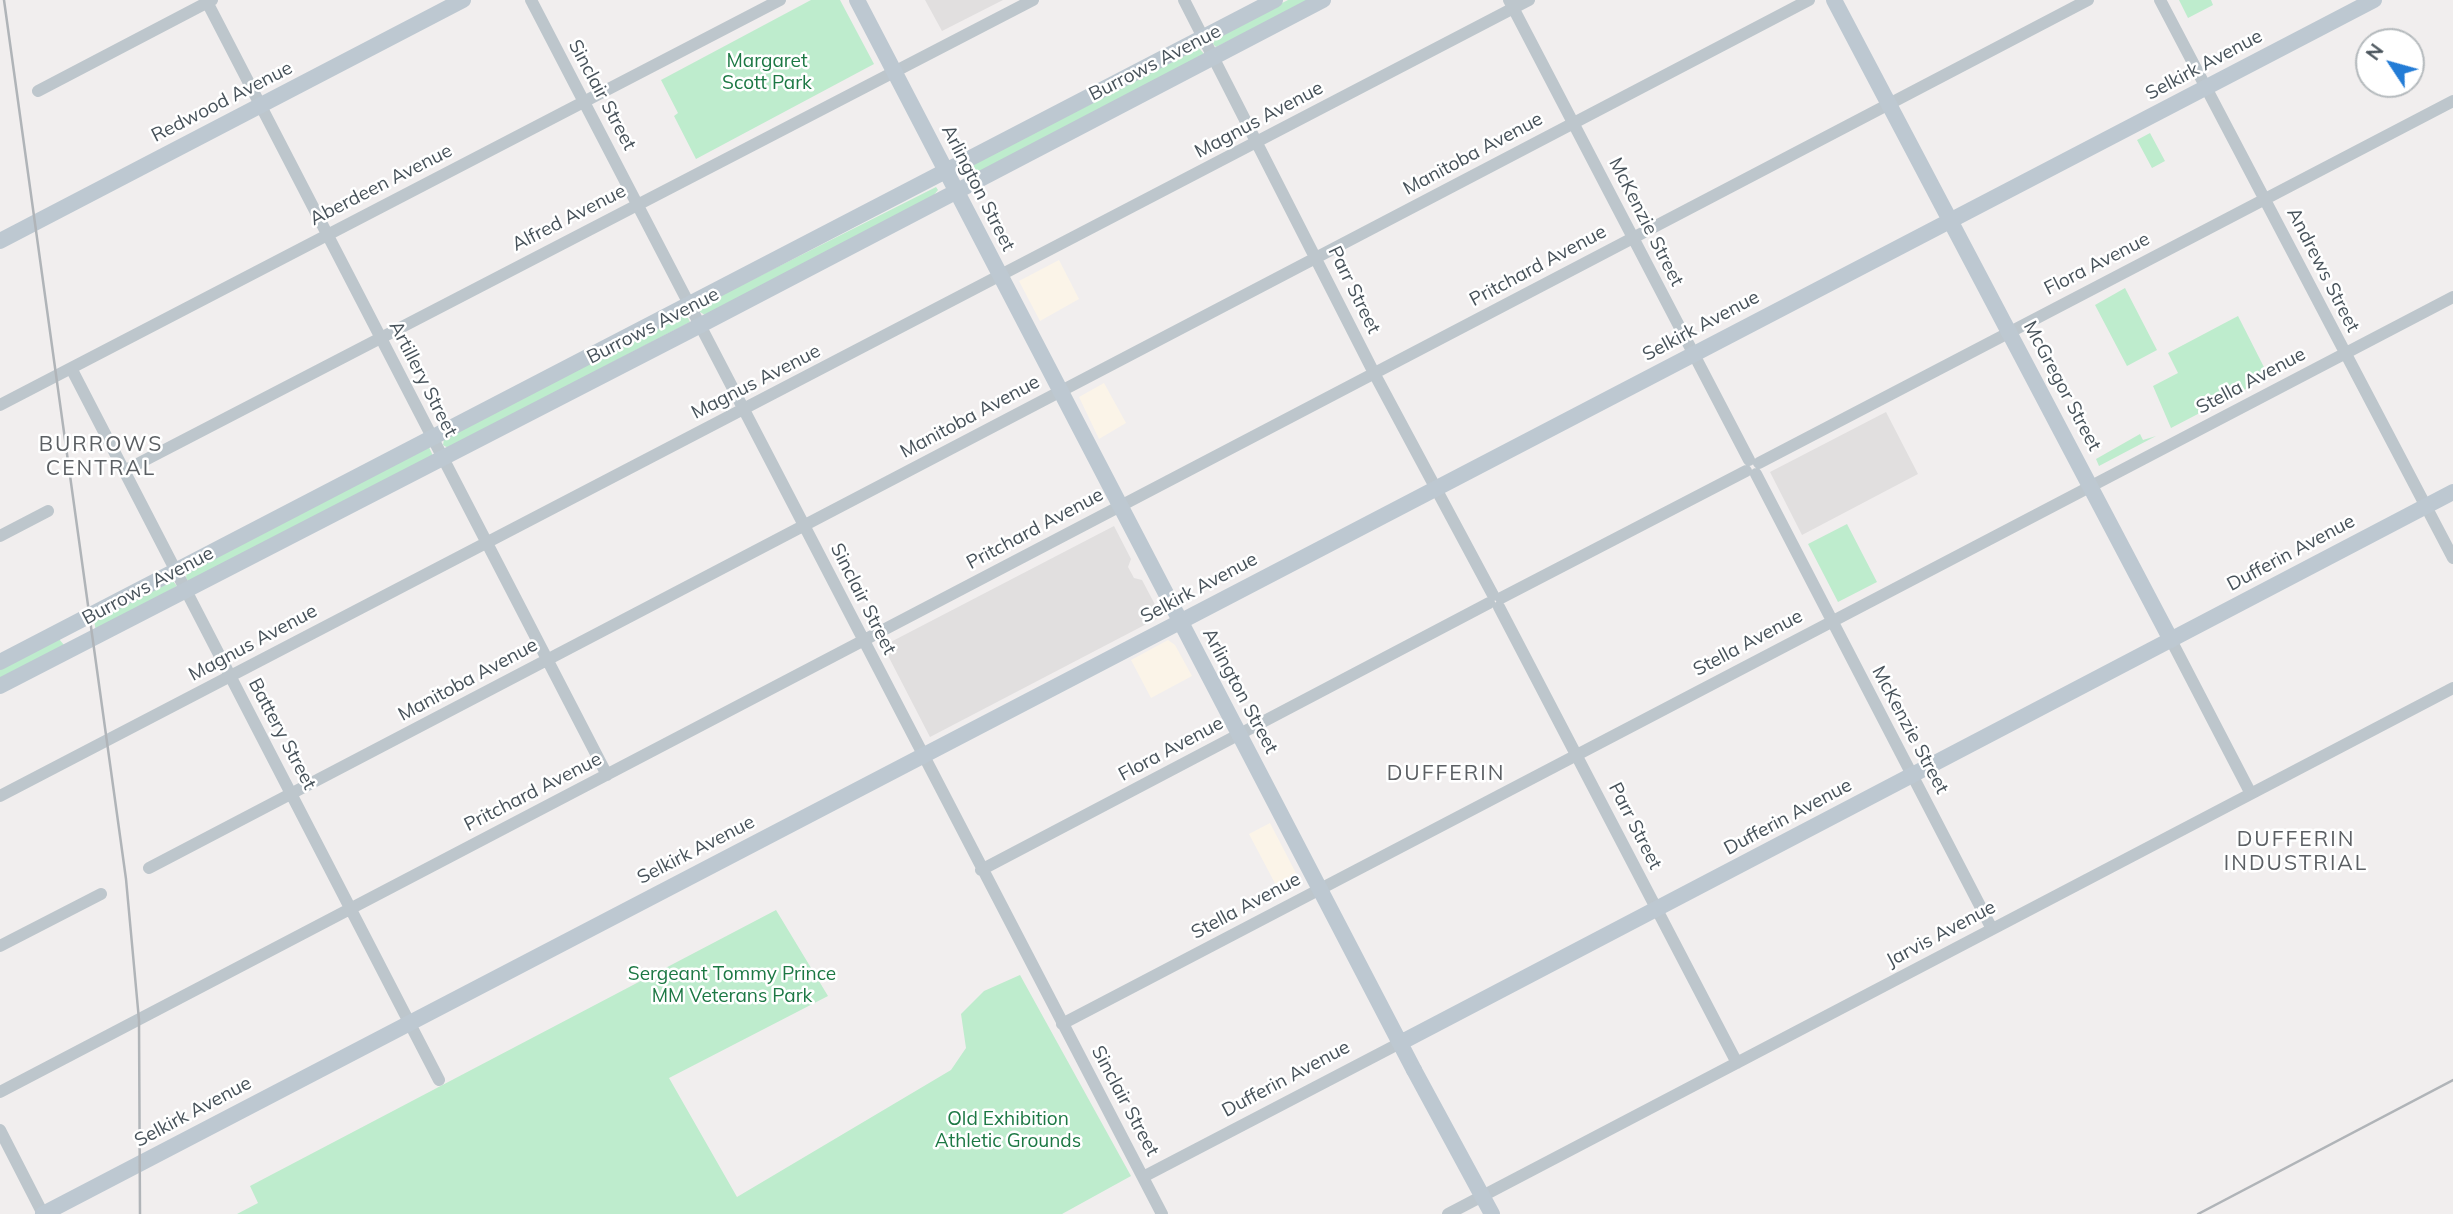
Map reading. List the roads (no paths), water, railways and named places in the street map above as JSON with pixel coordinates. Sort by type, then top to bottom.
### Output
[{"type":"main road","name":"Redwood Avenue","points":[[0,241],[463,0]]},
{"type":"main road","name":"Arlington Street","points":[[857,0],[1414,1070],[1492,1214]]},
{"type":"main road","name":"Burrows Avenue","points":[[0,662],[1275,0]]},
{"type":"main road","name":"Burrows Avenue","points":[[0,686],[699,326],[1323,0]]},
{"type":"main road","name":"McGregor Street","points":[[1834,0],[2171,640]]},
{"type":"main road","name":"Selkirk Avenue","points":[[43,1214],[2374,0]]},
{"type":"main road","name":"Dufferin Avenue","points":[[1400,1043],[2453,492]]},
{"type":"street","name":"Sinclair Street","points":[[531,0],[1162,1214]]},
{"type":"street","name":"Aberdeen Avenue","points":[[0,405],[780,0]]},
{"type":"street","name":"Alfred Avenue","points":[[124,471],[1033,0]]},
{"type":"street","name":"Parr Street","points":[[1184,0],[1374,373],[1737,1063]]},
{"type":"street","name":"Magnus Avenue","points":[[0,796],[1001,277],[1258,142],[1511,4],[1529,0]]},
{"type":"street","name":"Manitoba Avenue","points":[[149,868],[1810,0]]},
{"type":"street","name":"Pritchard Avenue","points":[[0,1092],[2088,0]]},
{"type":"street","name":"Andrews Street","points":[[2160,0],[2453,558]]},
{"type":"street","name":"Artillery Street","points":[[209,1],[607,775]]},
{"type":"street","points":[[38,91],[209,1]]},
{"type":"street","name":"McKenzie Street","points":[[1511,4],[1992,929]]},
{"type":"street","name":"Flora Avenue","points":[[981,870],[2453,101]]},
{"type":"street","name":"Stella Avenue","points":[[1062,1024],[2453,297]]},
{"type":"street","name":"Battery Street","points":[[71,368],[439,1080]]},
{"type":"street","points":[[0,536],[48,511]]},
{"type":"street","name":"McGregor Street","points":[[2171,640],[2250,792]]},
{"type":"street","name":"Jarvis Avenue","points":[[1448,1214],[2453,688]]},
{"type":"street","points":[[0,946],[101,894]]},
{"type":"street","name":"Dufferin Avenue","points":[[1143,1177],[1400,1043]]},
{"type":"street","points":[[0,1130],[43,1214]]},
{"type":"railway","points":[[4,0],[126,879],[139,1020],[140,1214]]},
{"type":"railway","points":[[2198,1214],[2453,1080]]},
{"type":"district","name":"BURROWS CENTRAL","points":[[101,457]]},
{"type":"district","name":"DUFFERIN","points":[[1446,774]]},
{"type":"district","name":"DUFFERIN INDUSTRIAL","points":[[2296,852]]},
{"type":"park label","name":"Margaret Scott Park","points":[[767,72]]},
{"type":"park label","name":"Sergeant Tommy Prince MM Veterans Park","points":[[732,985]]},
{"type":"park label","name":"Old Exhibition Athletic Grounds","points":[[1008,1130]]}]
